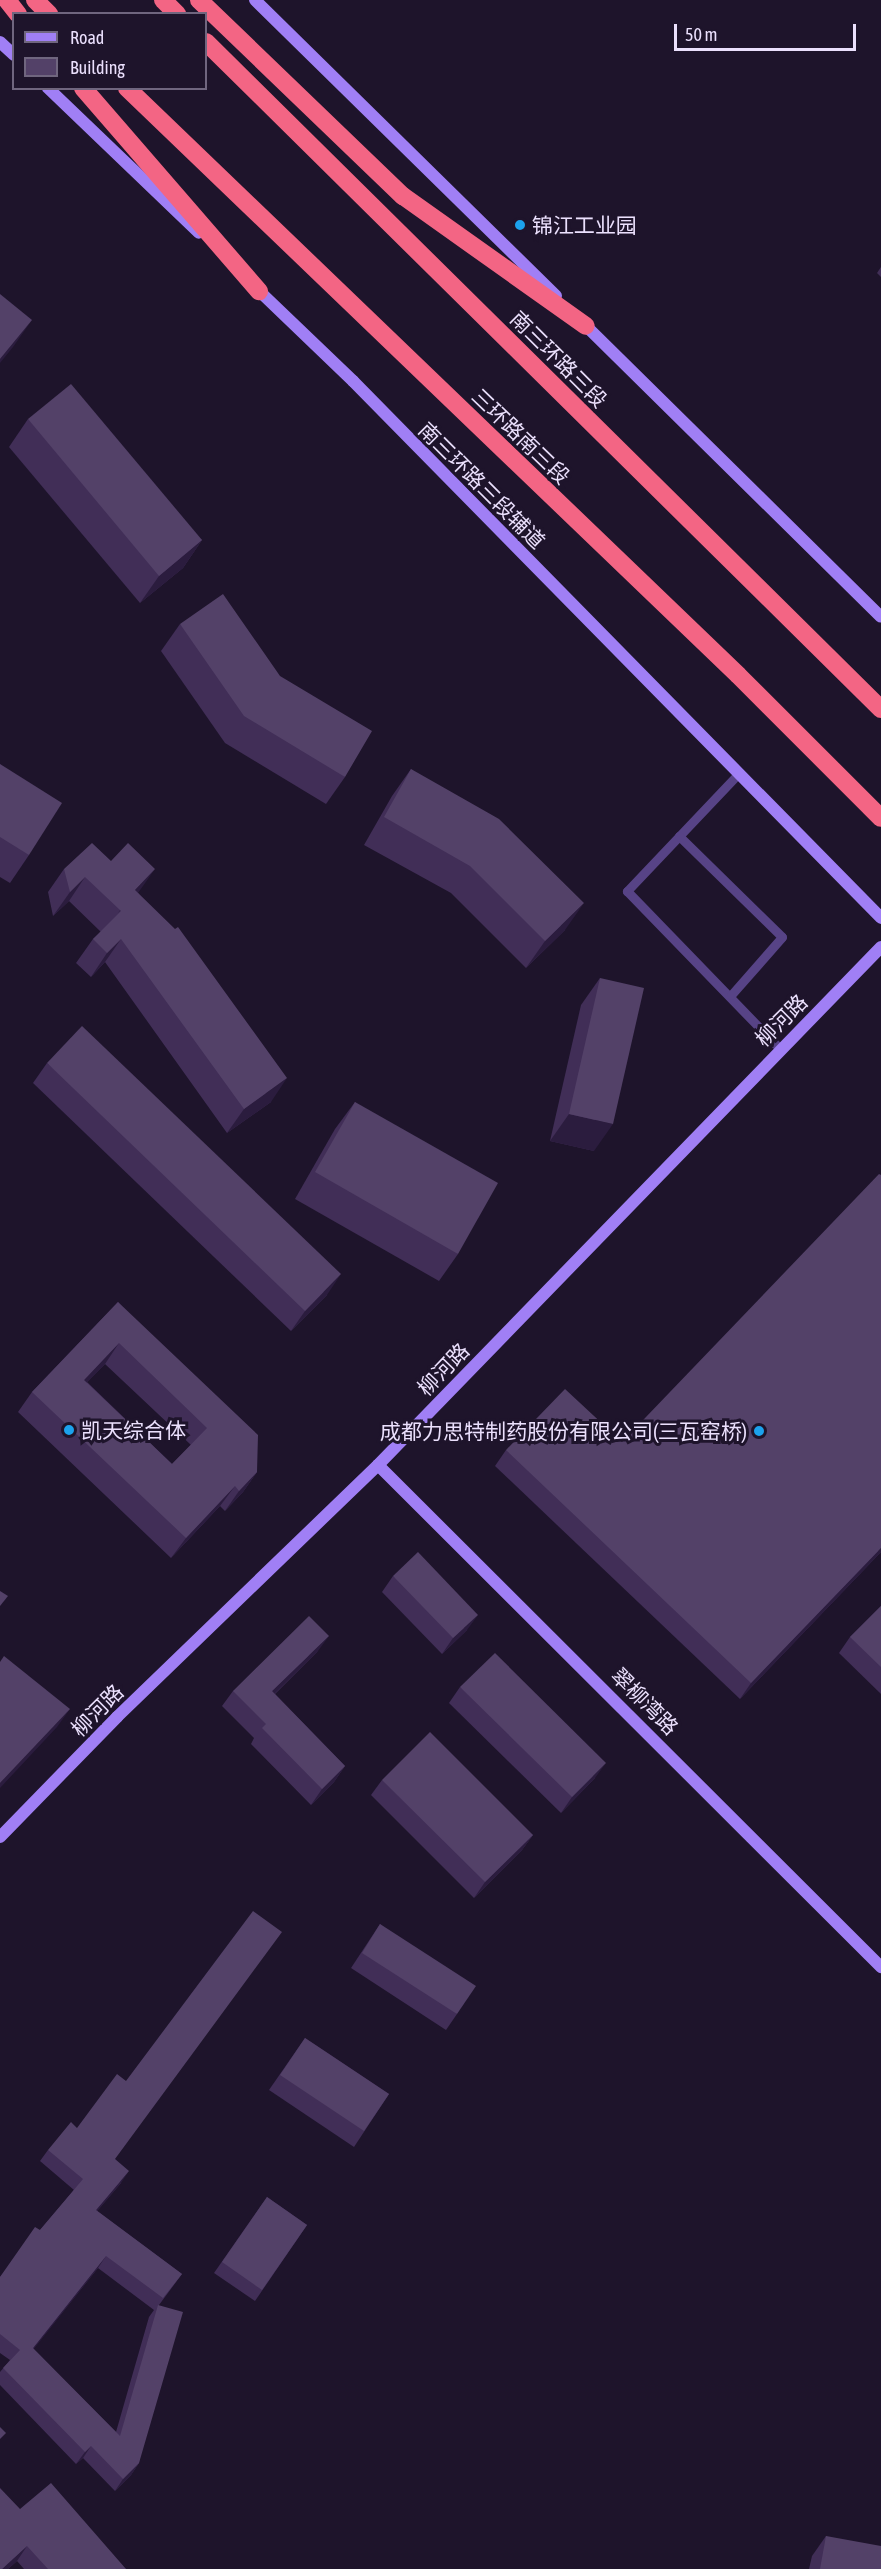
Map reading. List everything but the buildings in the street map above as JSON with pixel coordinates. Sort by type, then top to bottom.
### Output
[{"type":"highway","points":[[7,0],[16,12]]},
{"type":"highway","points":[[35,0],[47,12]]},
{"type":"highway","points":[[163,0],[175,12]]},
{"type":"highway","points":[[199,0],[403,196],[586,326]]},
{"type":"highway","name":"南三环路三段","points":[[207,43],[881,709]]},
{"type":"highway","points":[[85,90],[259,291]]},
{"type":"highway","name":"三环路南三段","points":[[130,90],[738,675],[881,818]]},
{"type":"main road","points":[[255,0],[881,617]]},
{"type":"main road","points":[[0,42],[12,53]]},
{"type":"main road","name":"南三环路三段辅道","points":[[50,90],[259,291],[881,918]]},
{"type":"main road","name":"柳河路","points":[[0,1837],[117,1717],[378,1465],[780,1048],[881,947]]},
{"type":"main road","name":"翠柳湾路","points":[[378,1465],[881,1967]]},
{"type":"lane","points":[[739,773],[627,891],[731,995],[780,1048]]},
{"type":"lane","points":[[679,836],[782,937],[731,995]]},
{"type":"place","name":"锦江工业园","points":[[520,225]]},
{"type":"place","name":"凯天综合体","points":[[69,1430]]},
{"type":"place","name":"成都力思特制药股份有限公司(三瓦窑桥)","points":[[759,1431]]}]
